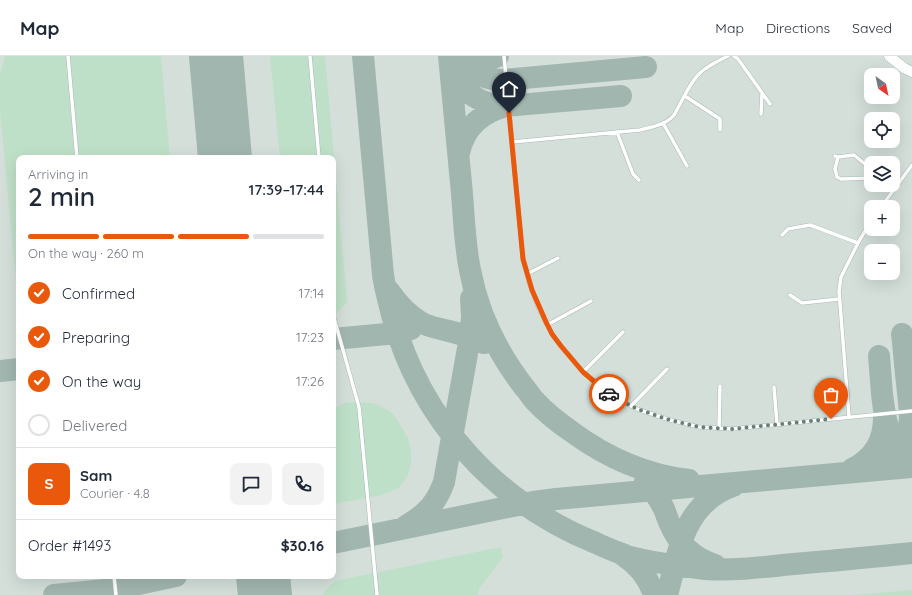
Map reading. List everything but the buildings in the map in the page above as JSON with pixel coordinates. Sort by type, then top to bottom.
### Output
[{"type":"main road","points":[[889,56],[904,68],[912,72]]},
{"type":"lane","points":[[68,56],[77,155]]},
{"type":"lane","points":[[310,56],[319,155]]},
{"type":"lane","points":[[504,56],[523,259],[535,299],[547,325],[561,346],[583,372],[610,394],[637,409],[670,420],[699,427],[732,429],[912,411]]},
{"type":"lane","points":[[512,142],[640,130],[663,123],[671,119],[674,115],[699,74],[728,56]]},
{"type":"lane","points":[[734,56],[738,59],[770,104]]},
{"type":"lane","points":[[761,114],[762,94]]},
{"type":"lane","points":[[685,96],[720,119],[720,130]]},
{"type":"lane","points":[[663,123],[687,166]]},
{"type":"lane","points":[[617,132],[633,174],[639,180]]},
{"type":"lane","points":[[864,163],[854,155],[837,157],[835,168],[837,177],[841,179],[864,178]]},
{"type":"lane","points":[[900,179],[911,167]]},
{"type":"lane","points":[[782,235],[788,229],[810,225],[858,244]]},
{"type":"lane","points":[[849,417],[839,291],[841,277],[864,233]]},
{"type":"lane","points":[[527,274],[558,258]]},
{"type":"lane","points":[[790,295],[802,303],[839,299]]},
{"type":"lane","points":[[547,325],[591,301]]},
{"type":"lane","points":[[336,325],[359,407],[377,595]]},
{"type":"lane","points":[[583,372],[624,332]]},
{"type":"lane","points":[[631,406],[667,369]]},
{"type":"lane","points":[[719,428],[720,386]]},
{"type":"lane","points":[[774,387],[777,424]]},
{"type":"lane","points":[[114,579],[116,595]]},
{"type":"shaded area","points":[[0,56],[912,56],[912,595],[0,595]]},
{"type":"green space","points":[[5,56],[161,56],[170,155],[16,155],[16,280],[0,110],[0,75]]},
{"type":"green space","points":[[270,56],[325,56],[334,155],[280,155]]},
{"type":"green space","points":[[336,179],[347,302],[336,315]]},
{"type":"green space","points":[[345,403],[373,403],[390,411],[408,438],[411,452],[411,464],[408,475],[399,488],[382,495],[336,503],[336,408]]},
{"type":"green space","points":[[501,547],[503,557],[479,589],[478,595],[323,595],[335,581]]},
{"type":"green space","points":[[912,590],[912,595],[853,595]]},
{"type":"taxiway","points":[[363,56],[383,275],[392,315],[405,353],[422,389],[442,422],[467,453],[495,481],[526,505],[560,526],[627,556],[656,562],[705,569],[738,569],[912,553]]},
{"type":"taxiway","points":[[449,56],[468,259],[478,302],[483,317],[497,346],[514,374],[539,405],[548,414],[572,432],[585,441],[628,464],[673,478],[689,480]]},
{"type":"taxiway","points":[[456,56],[465,66],[477,74],[496,80],[646,67]]},
{"type":"taxiway","points":[[462,81],[478,65],[498,56]]},
{"type":"taxiway","points":[[452,68],[460,84],[473,96],[480,100],[497,105],[506,106],[621,96]]},
{"type":"taxiway","points":[[459,153],[465,136],[475,122],[489,112],[506,106]]},
{"type":"taxiway","points":[[389,291],[404,309],[422,323],[484,343]]},
{"type":"taxiway","points":[[406,526],[430,508],[438,496],[444,482],[470,337],[472,317],[471,298]]},
{"type":"taxiway","points":[[336,339],[397,333],[411,329]]},
{"type":"taxiway","points":[[871,469],[887,461],[899,450],[907,435],[909,427],[910,409],[902,334]]},
{"type":"taxiway","points":[[879,356],[886,421],[892,437],[897,444],[911,456]]},
{"type":"taxiway","points":[[0,371],[16,369]]},
{"type":"taxiway","points":[[852,469],[866,460],[876,448],[882,434],[884,417]]},
{"type":"taxiway","points":[[336,542],[533,502],[912,467]]},
{"type":"taxiway","points":[[645,481],[659,500],[673,531],[682,544],[694,555],[715,565]]},
{"type":"taxiway","points":[[667,595],[680,546],[693,517],[703,504],[716,494],[733,486]]},
{"type":"taxiway","points":[[624,556],[642,573],[649,583],[654,595]]},
{"type":"taxiway","points":[[54,595],[115,589],[162,579]]},
{"type":"runway","points":[[216,56],[225,155]]},
{"type":"runway","points":[[263,579],[265,595]]},
{"type":"way so far","points":[[609,394],[637,409],[670,420],[699,427],[732,429],[831,419]]},
{"type":"route","points":[[509,113],[523,259],[532,290],[539,309],[552,334],[570,358],[583,372],[609,394]]}]
